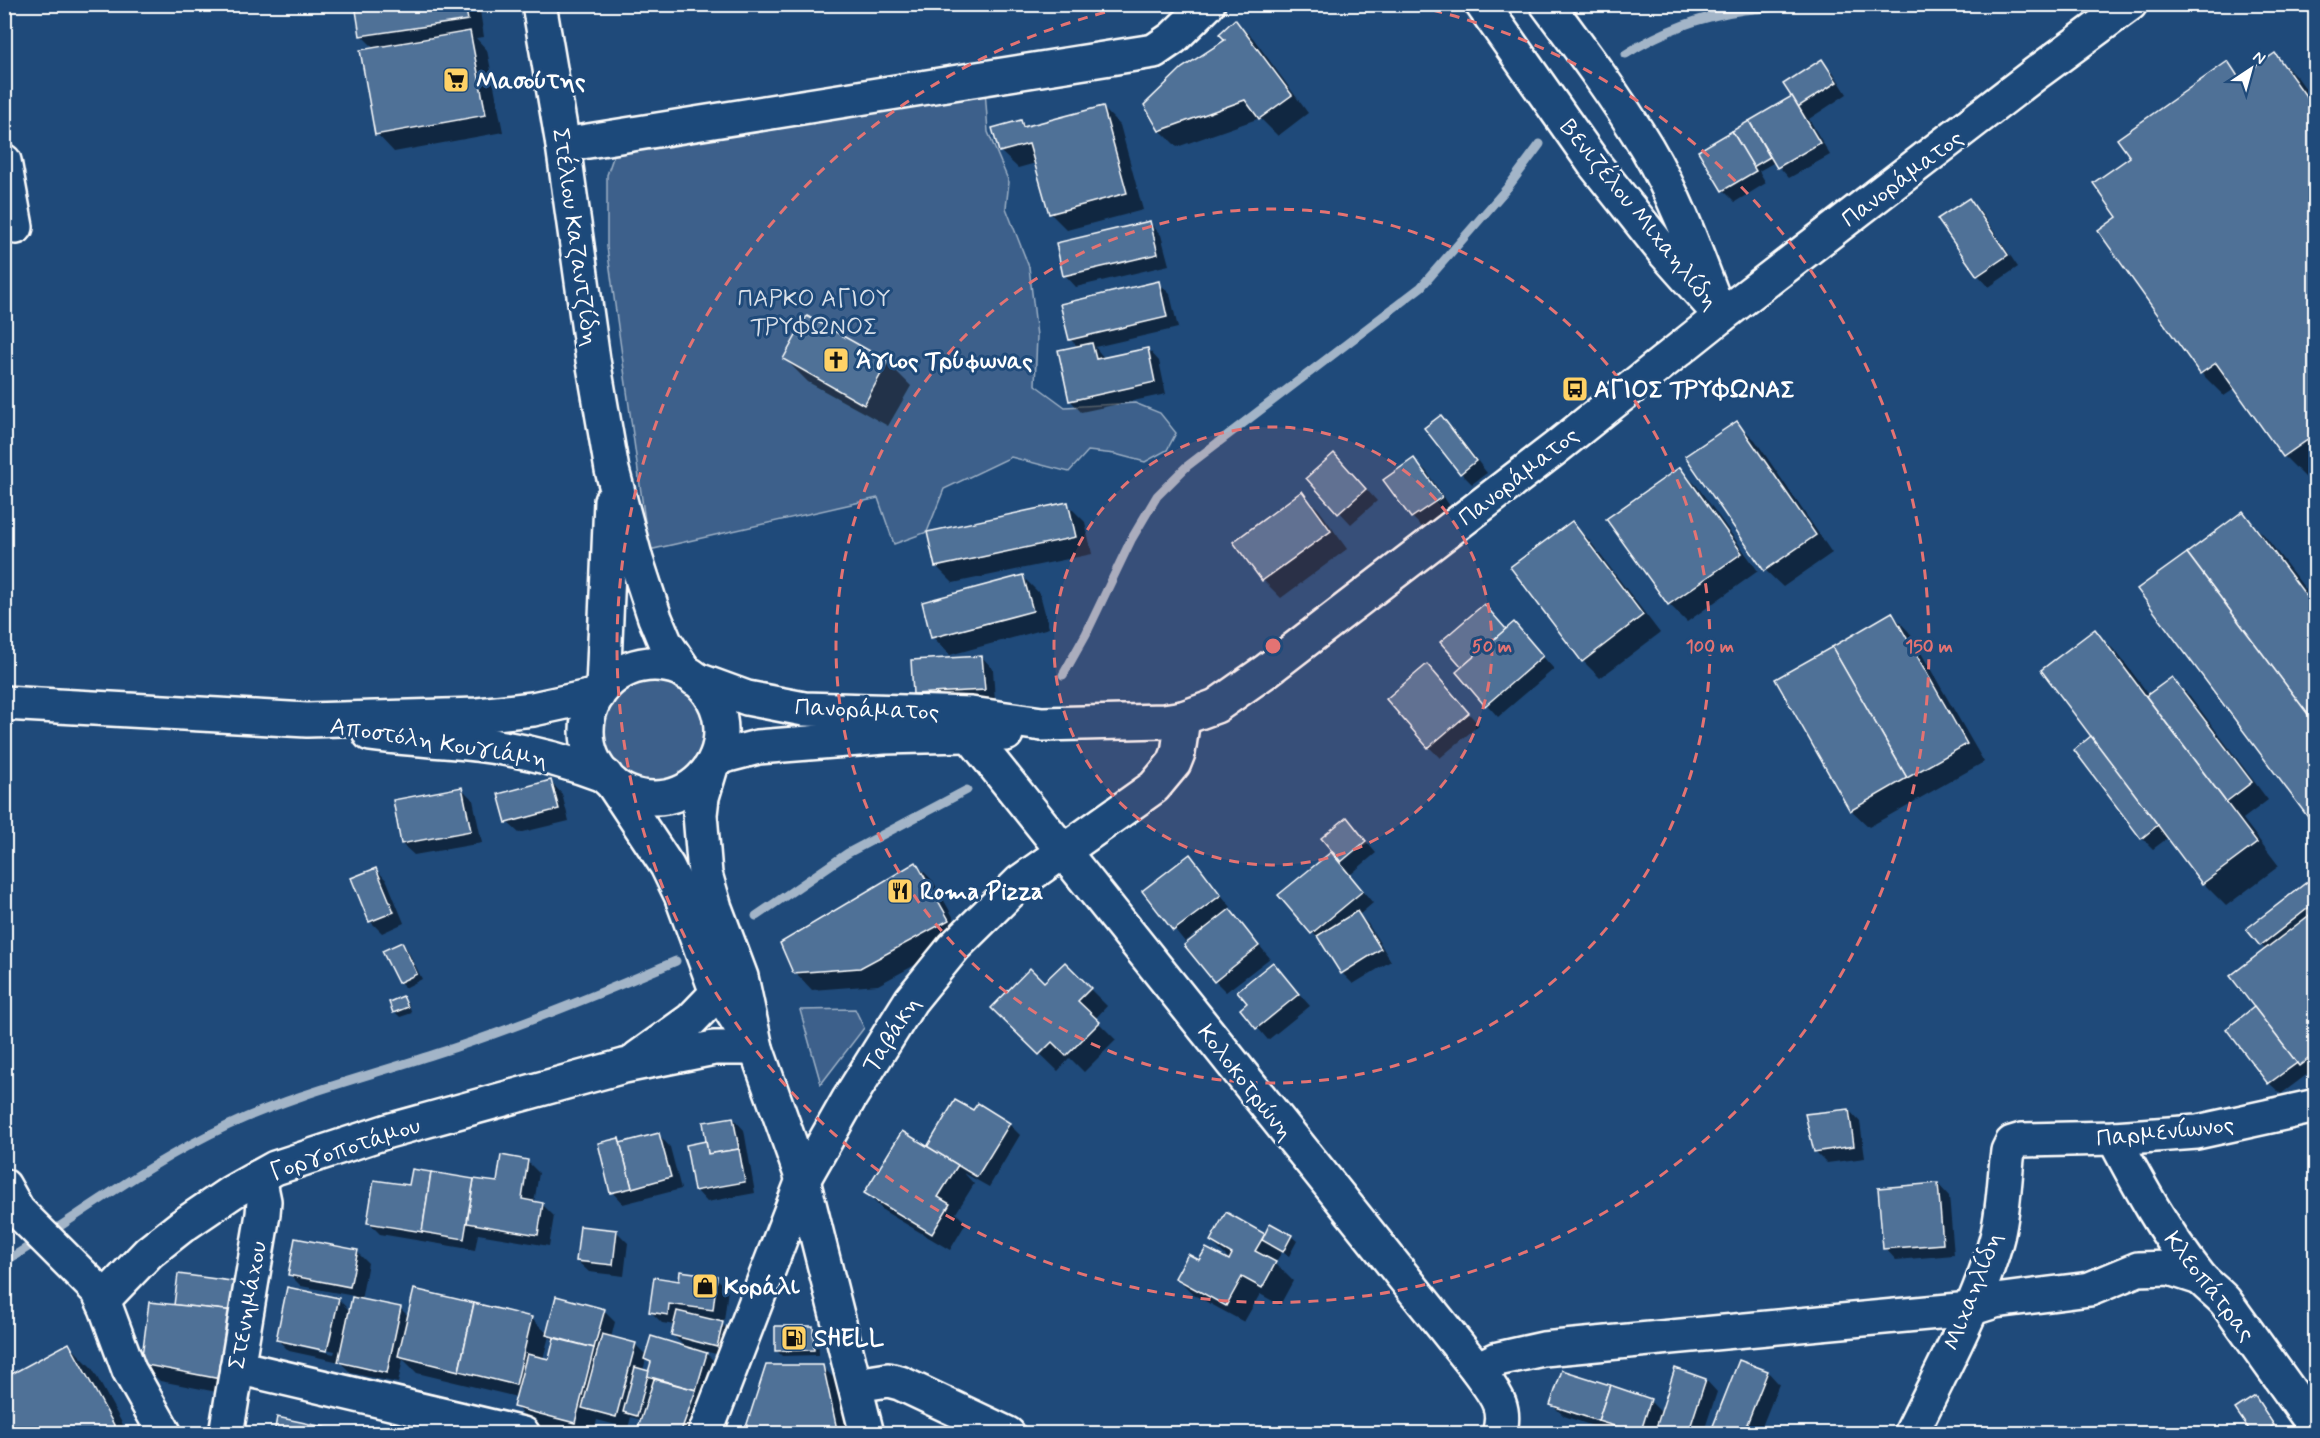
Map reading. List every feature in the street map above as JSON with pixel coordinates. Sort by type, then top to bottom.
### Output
[{"type":"street","name":"Στέλιου Καζαντζίδη","points":[[539,4],[563,145],[593,360],[612,470],[636,560],[655,618],[665,642],[691,676]]},
{"type":"street","points":[[563,145],[1154,51],[1173,38],[1208,4]]},
{"type":"street","name":"Βενιζέλου Μιχαηλίδη","points":[[1482,4],[1595,165],[1665,253],[1720,316]]},
{"type":"street","name":"Βενιζέλου Μιχαηλίδη","points":[[1547,4],[1622,108],[1647,149],[1679,213],[1720,316]]},
{"type":"street","name":"Πανοράματος","points":[[691,676],[747,698],[804,709],[971,714],[1042,724],[1142,723],[1183,718],[1216,706],[1266,671],[1557,447],[1720,316],[2035,74],[2130,4]]},
{"type":"street","points":[[4,160],[16,227]]},
{"type":"street","name":"Στέλιου Καζαντζίδη","points":[[601,692],[612,470]]},
{"type":"street","points":[[704,918],[681,895],[662,857],[592,754],[588,737],[591,711],[601,692],[616,676],[642,666],[660,665],[691,676],[703,685],[714,701],[720,720],[721,740],[702,797],[700,833],[705,874],[704,918],[718,967],[756,1048],[803,1180],[867,1434]]},
{"type":"street","name":"Αποστόλη Κουγιάμη","points":[[4,703],[307,720],[346,717],[478,715],[533,709],[601,692]]},
{"type":"street","name":"Ταβάκη","points":[[705,1434],[803,1180],[855,1089],[911,1000],[938,965],[1020,882],[1062,850],[1138,800],[1162,778],[1174,763],[1178,753],[1183,718]]},
{"type":"street","name":"Αποστόλη Κουγιάμη","points":[[307,720],[384,736],[475,744],[527,753],[570,764],[609,779]]},
{"type":"street","name":"Πανοράματος","points":[[713,763],[758,747],[892,736],[1007,734],[1042,724]]},
{"type":"street","name":"Κολοκοτρώνη","points":[[971,736],[1279,1124],[1478,1369],[1502,1410],[1503,1419],[1499,1434]]},
{"type":"street","points":[[609,779],[636,795],[666,797],[693,786],[713,763]]},
{"type":"street","points":[[718,967],[741,977],[756,1048]]},
{"type":"street","name":"Γοργοποτάμου","points":[[624,1066],[654,1048],[691,1020],[718,967]]},
{"type":"street","name":"Γοργοποτάμου","points":[[100,1295],[157,1245],[204,1210],[259,1177],[294,1161],[351,1142],[624,1066],[714,1048],[756,1048]]},
{"type":"street","name":"Παρμενίωνος","points":[[2012,1143],[2022,1140],[2114,1138],[2197,1132],[2316,1106]]},
{"type":"street","name":"Κλεοπάτρας","points":[[2114,1138],[2153,1211],[2200,1278],[2214,1288],[2225,1301],[2316,1428]]},
{"type":"street","name":"Μιχαηλίδη","points":[[1911,1434],[1970,1309],[1997,1239],[2008,1151],[2012,1143]]},
{"type":"street","name":"Στενημάχου","points":[[226,1434],[263,1214],[264,1201],[259,1177]]},
{"type":"street","points":[[11,1198],[100,1295],[129,1370],[165,1434]]},
{"type":"street","points":[[1478,1369],[1498,1359],[1543,1349],[1970,1309],[1995,1300],[2090,1289],[2138,1269],[2169,1268],[2200,1278]]},
{"type":"street","points":[[237,1367],[524,1434]]},
{"type":"street","points":[[856,1385],[888,1380],[900,1383],[1008,1434]]},
{"type":"green space","name":"ΠΑΡΚΟ ΑΓΙΟΥ ΤΡΥΦΩΝΟΣ","points":[[985,89],[988,132],[1009,182],[1006,208],[1029,267],[1037,336],[1035,385],[1065,407],[1135,403],[1160,413],[1176,433],[1167,450],[1145,462],[1115,454],[1088,451],[1069,472],[1011,457],[944,489],[927,532],[894,544],[878,498],[649,550],[607,247],[607,175],[618,143]]},
{"type":"green space","points":[[654,677],[674,681],[691,692],[702,709],[706,729],[702,749],[691,766],[674,777],[654,781],[634,777],[617,766],[606,749],[602,729],[606,709],[617,692],[634,681]]},
{"type":"green space","points":[[855,1009],[864,1028],[821,1084],[800,1010]]},
{"type":"building","points":[[355,4],[465,4],[468,20],[360,36]]},
{"type":"building","points":[[1235,19],[1292,95],[1259,119],[1245,100],[1159,131],[1144,105],[1182,68],[1225,40],[1219,34]]},
{"type":"building","points":[[470,31],[486,115],[375,135],[360,50]]},
{"type":"building","points":[[2275,53],[2316,110],[2316,434],[2283,457],[2216,363],[2200,374],[2098,231],[2117,217],[2093,183],[2130,157],[2117,139],[2228,61],[2239,78]]},
{"type":"building","points":[[1822,59],[1837,82],[1798,107],[1783,84]]},
{"type":"building","points":[[1792,96],[1820,143],[1777,168],[1749,121]]},
{"type":"building","points":[[1103,106],[1127,193],[1049,214],[1029,144],[999,152],[992,128],[1021,120],[1023,127]]},
{"type":"building","points":[[1749,121],[1770,157],[1753,167],[1732,131]]},
{"type":"building","points":[[1732,131],[1756,171],[1722,191],[1698,151]]},
{"type":"building","points":[[1969,198],[2008,255],[1977,276],[1937,219]]},
{"type":"building","points":[[1150,221],[1158,254],[1063,276],[1056,243]]},
{"type":"building","points":[[1159,281],[1167,317],[1069,340],[1060,304]]},
{"type":"building","name":"Άγιος Τρύφωνας","points":[[807,316],[888,361],[864,405],[783,359]]},
{"type":"building","points":[[1092,343],[1096,359],[1148,348],[1155,382],[1069,401],[1058,350]]},
{"type":"building","points":[[1441,415],[1476,461],[1460,474],[1424,428]]},
{"type":"building","points":[[1737,421],[1816,535],[1764,571],[1685,456]]},
{"type":"building","points":[[1334,453],[1366,489],[1338,514],[1306,478]]},
{"type":"building","points":[[1414,458],[1442,497],[1411,518],[1383,480]]},
{"type":"building","points":[[1680,467],[1742,553],[1668,605],[1606,519]]},
{"type":"building","points":[[1302,491],[1331,531],[1262,581],[1233,542]]},
{"type":"building","points":[[1068,502],[1076,537],[935,567],[927,532]]},
{"type":"building","points":[[2243,511],[2316,609],[2316,725],[2187,553]]},
{"type":"building","points":[[1572,521],[1643,615],[1582,662],[1510,567]]},
{"type":"building","points":[[2187,553],[2316,725],[2316,828],[2137,589]]},
{"type":"building","points":[[1023,575],[1033,611],[931,638],[922,602]]},
{"type":"building","points":[[1484,604],[1506,629],[1462,667],[1440,642]]},
{"type":"building","points":[[1892,612],[1967,744],[1907,778],[1832,647]]},
{"type":"building","points":[[1514,622],[1543,656],[1485,706],[1456,672]]},
{"type":"building","points":[[2095,629],[2257,843],[2202,884],[2041,670]]},
{"type":"building","points":[[1832,647],[1907,778],[1850,811],[1775,679]]},
{"type":"building","points":[[982,656],[985,690],[913,694],[911,660]]},
{"type":"building","points":[[1427,664],[1469,713],[1428,748],[1386,699]]},
{"type":"building","points":[[2172,677],[2252,782],[2226,802],[2146,696]]},
{"type":"building","points":[[2091,736],[2158,825],[2141,839],[2074,750]]},
{"type":"building","points":[[551,780],[559,809],[506,823],[498,794]]},
{"type":"building","points":[[462,787],[471,831],[401,844],[393,800]]},
{"type":"building","points":[[1347,817],[1366,841],[1341,862],[1321,838]]},
{"type":"building","points":[[1331,852],[1363,891],[1311,934],[1278,895]]},
{"type":"building","points":[[1190,854],[1221,895],[1173,931],[1142,891]]},
{"type":"building","name":"Roma Pizza","points":[[916,862],[949,920],[860,968],[793,973],[780,943]]},
{"type":"building","points":[[376,868],[394,912],[369,922],[351,878]]},
{"type":"building","points":[[2316,875],[2316,902],[2260,946],[2246,929]]},
{"type":"building","points":[[1230,909],[1259,946],[1214,982],[1184,945]]},
{"type":"building","points":[[2316,910],[2316,1053],[2299,1066],[2230,976]]},
{"type":"building","points":[[1357,911],[1381,949],[1341,974],[1317,936]]},
{"type":"building","points":[[402,942],[417,974],[398,983],[382,951]]},
{"type":"building","points":[[1065,962],[1091,988],[1078,1001],[1100,1022],[1066,1056],[1052,1042],[1039,1055],[991,1008],[1030,968],[1044,982]]},
{"type":"building","points":[[1273,962],[1299,994],[1256,1029],[1240,1009],[1247,1003],[1237,991]]},
{"type":"building","points":[[403,996],[408,1007],[393,1013],[389,1002]]},
{"type":"building","points":[[2254,1007],[2297,1063],[2268,1084],[2226,1029]]},
{"type":"building","points":[[955,1100],[973,1110],[978,1103],[1010,1123],[977,1177],[927,1147]]},
{"type":"building","points":[[1849,1109],[1854,1146],[1814,1152],[1805,1114]]},
{"type":"building","points":[[733,1117],[739,1149],[708,1154],[703,1122]]},
{"type":"building","points":[[902,1131],[958,1165],[938,1197],[950,1204],[932,1234],[864,1193]]},
{"type":"building","points":[[659,1133],[671,1177],[632,1188],[620,1143]]},
{"type":"building","points":[[619,1138],[632,1188],[610,1193],[598,1143]]},
{"type":"building","points":[[706,1141],[708,1154],[739,1149],[745,1182],[694,1191],[686,1145]]},
{"type":"building","points":[[501,1155],[528,1160],[522,1199],[543,1203],[538,1235],[467,1223],[474,1179],[497,1182]]},
{"type":"building","points":[[412,1169],[431,1172],[422,1232],[367,1223],[374,1180],[409,1185]]},
{"type":"building","points":[[431,1172],[474,1179],[464,1239],[422,1232]]},
{"type":"building","points":[[1938,1183],[1943,1244],[1883,1249],[1878,1188]]},
{"type":"building","points":[[1226,1212],[1265,1234],[1255,1251],[1276,1262],[1262,1288],[1242,1277],[1226,1306],[1175,1278],[1188,1254],[1199,1260],[1206,1248],[1229,1260],[1232,1254],[1210,1241]]},
{"type":"building","points":[[1270,1223],[1292,1235],[1283,1252],[1262,1240]]},
{"type":"building","points":[[580,1226],[617,1230],[613,1265],[576,1261]]},
{"type":"building","points":[[295,1238],[358,1250],[350,1287],[288,1275]]},
{"type":"building","points":[[680,1271],[717,1276],[713,1310],[669,1304],[668,1315],[649,1312],[654,1277],[679,1281]]},
{"type":"building","points":[[178,1274],[239,1282],[235,1311],[174,1305]]},
{"type":"building","points":[[287,1287],[339,1298],[327,1351],[276,1340]]},
{"type":"building","points":[[414,1289],[474,1303],[459,1371],[398,1356]]},
{"type":"building","points":[[556,1296],[605,1309],[594,1348],[546,1335]]},
{"type":"building","points":[[352,1297],[401,1307],[387,1373],[338,1362]]},
{"type":"building","points":[[149,1302],[235,1311],[226,1380],[141,1364]]},
{"type":"building","points":[[474,1303],[532,1317],[516,1385],[459,1371]]},
{"type":"building","points":[[677,1311],[723,1322],[717,1347],[671,1335]]},
{"type":"building","name":"SHELL","points":[[775,1326],[813,1326],[814,1350],[775,1351]]},
{"type":"building","points":[[602,1334],[636,1343],[616,1417],[582,1408]]},
{"type":"building","points":[[651,1336],[707,1353],[696,1390],[647,1376],[651,1362],[644,1359]]},
{"type":"building","points":[[554,1338],[594,1348],[575,1423],[513,1407],[527,1354],[549,1359]]},
{"type":"building","points":[[69,1343],[119,1434],[4,1434],[4,1378]]},
{"type":"building","points":[[1739,1360],[1768,1371],[1743,1434],[1716,1434],[1711,1431]]},
{"type":"building","points":[[766,1365],[823,1365],[838,1434],[754,1434],[745,1430]]},
{"type":"building","points":[[635,1367],[649,1371],[637,1416],[623,1412]]},
{"type":"building","points":[[1675,1368],[1706,1379],[1688,1434],[1654,1434]]},
{"type":"building","points":[[1562,1370],[1610,1385],[1598,1421],[1550,1405]]},
{"type":"building","points":[[654,1379],[696,1390],[680,1434],[643,1434],[637,1431]]},
{"type":"building","points":[[1610,1385],[1651,1399],[1640,1434],[1598,1421]]},
{"type":"building","points":[[2255,1396],[2274,1425],[2261,1434],[2252,1434],[2235,1409]]},
{"type":"building","points":[[277,1417],[343,1431],[342,1434],[274,1434]]},
{"type":"waterway","points":[[1626,54],[1654,38],[1697,20],[1744,10],[1790,4]]},
{"type":"waterway","points":[[1063,675],[1086,634],[1131,540],[1157,496],[1186,467],[1421,287],[1508,187],[1540,144]]},
{"type":"waterway","points":[[756,916],[848,853],[967,790]]},
{"type":"waterway","points":[[4,1262],[142,1172],[229,1125],[305,1095],[496,1033],[587,999],[676,961]]},
{"type":"place","name":"Μασούτης","points":[[456,80]]},
{"type":"place","name":"Άγιος Τρύφωνας","points":[[836,360]]},
{"type":"place","name":"ΑΓΙΟΣ ΤΡΥΦΩΝΑΣ","points":[[1575,389]]},
{"type":"place","name":"Roma Pizza","points":[[900,891]]},
{"type":"place","name":"Κοράλι","points":[[705,1286]]},
{"type":"place","name":"SHELL","points":[[794,1338]]}]
